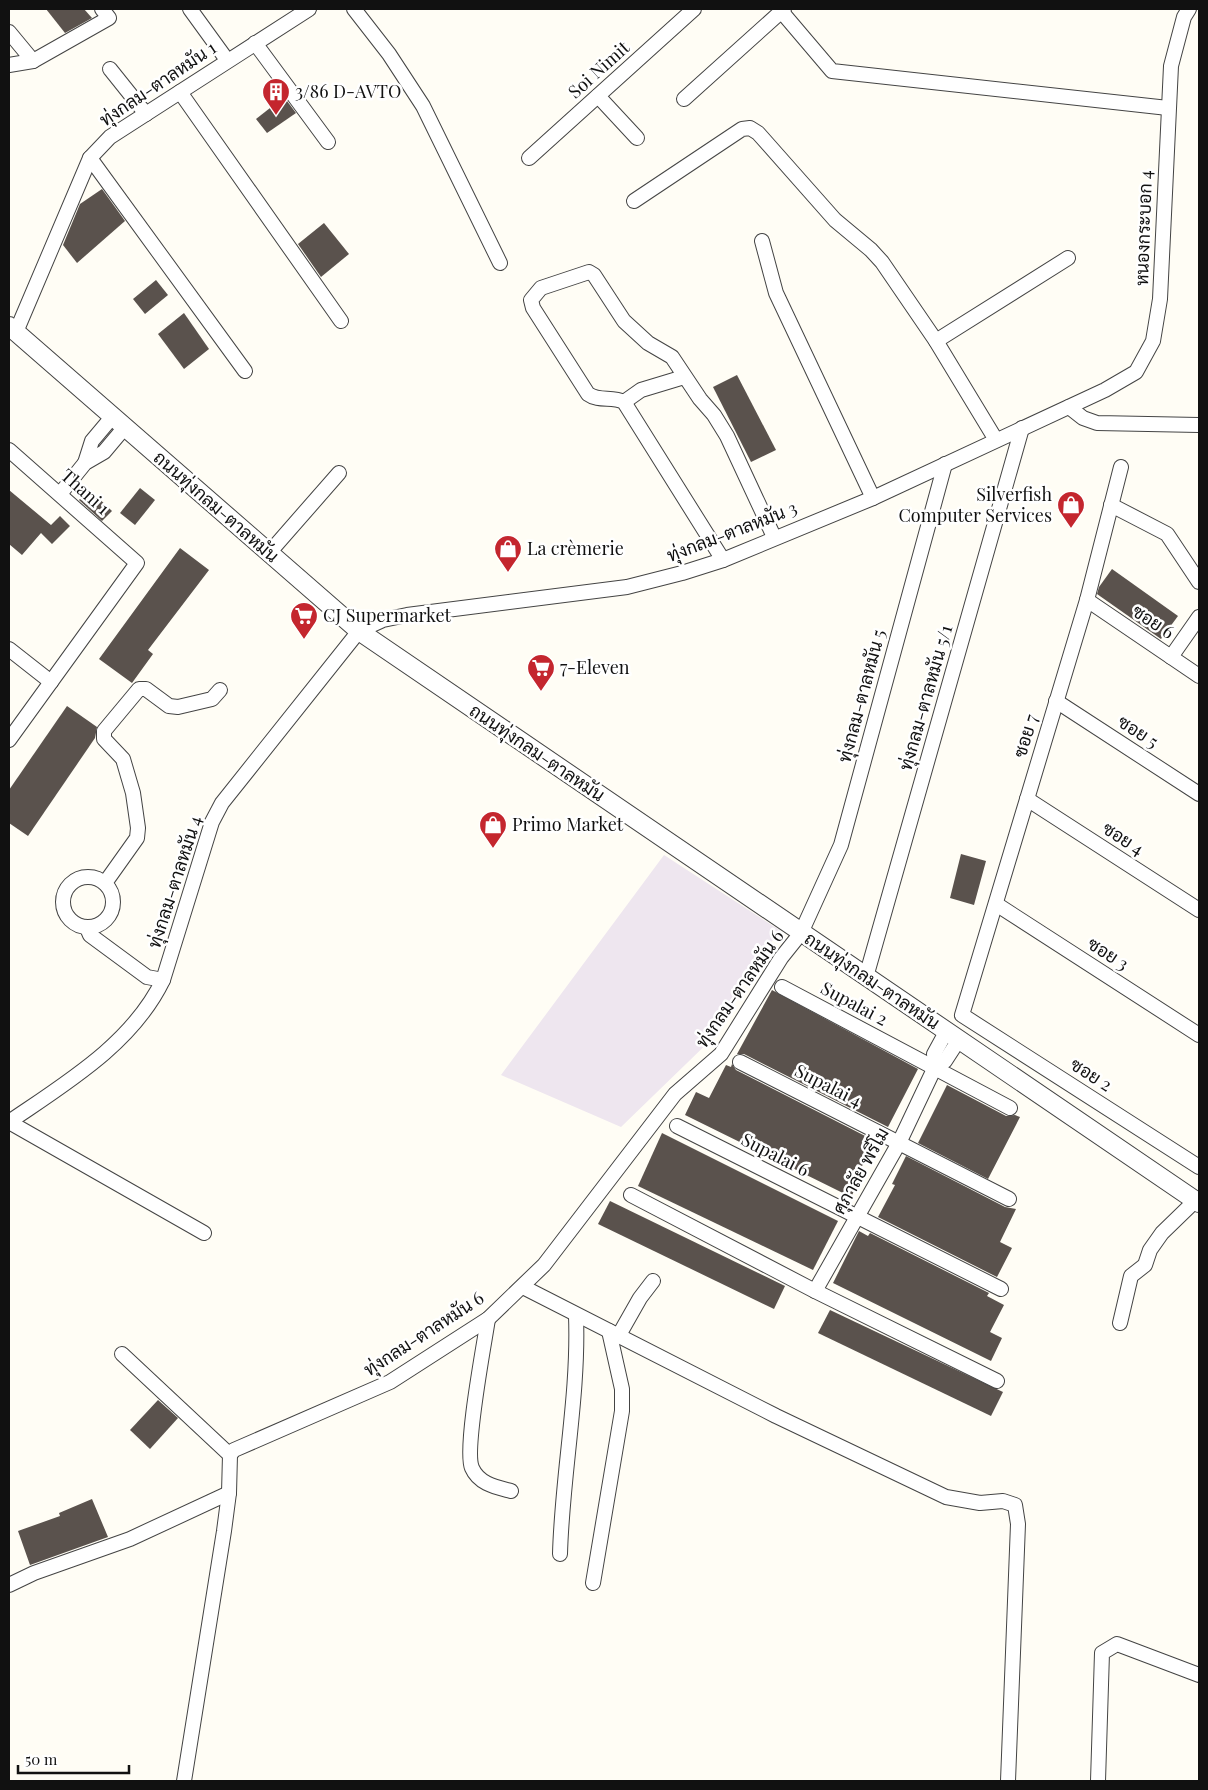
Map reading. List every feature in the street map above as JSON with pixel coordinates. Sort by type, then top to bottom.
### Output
[{"type":"street","points":[[9,65],[33,61],[109,18],[102,9]]},
{"type":"street","points":[[190,9],[227,60]]},
{"type":"street","name":"ทุ่งกลม-ตาลหมัน 1","points":[[12,329],[90,158],[110,137],[309,9]]},
{"type":"street","points":[[354,9],[389,54],[423,106],[500,263]]},
{"type":"street","name":"Soi Nimit","points":[[529,158],[694,9]]},
{"type":"street","name":"หนองกระบอก 4","points":[[1069,407],[1105,390],[1136,372],[1153,341],[1160,299],[1171,66],[1184,16],[1189,9]]},
{"type":"street","points":[[684,99],[783,10],[832,71],[1168,108]]},
{"type":"street","points":[[9,32],[33,61]]},
{"type":"street","points":[[255,42],[328,142]]},
{"type":"street","points":[[110,69],[146,114]]},
{"type":"street","points":[[180,92],[342,321]]},
{"type":"street","points":[[598,96],[637,138]]},
{"type":"street","points":[[634,201],[742,129],[750,128],[758,133],[835,220],[871,250],[882,262],[936,341],[996,440]]},
{"type":"street","points":[[90,158],[245,371]]},
{"type":"street","points":[[762,241],[776,293],[873,498]]},
{"type":"street","points":[[936,341],[1068,258]]},
{"type":"street","points":[[723,560],[624,402],[617,398],[594,398],[588,394],[533,308],[531,300],[541,288],[588,272],[594,275],[624,321],[648,343],[672,357],[684,377],[714,415],[726,436],[774,538]]},
{"type":"street","name":"ถนนทุ่งกลม-ตาลหมัน","points":[[12,329],[359,631],[1198,1202]]},
{"type":"street","points":[[624,402],[641,390],[684,377]]},
{"type":"street","points":[[1069,407],[1083,418],[1097,423],[1199,426]]},
{"type":"street","name":"ทุ่งกลม-ตาลหมัน 3","points":[[359,631],[383,620],[408,615],[627,586],[682,573],[723,560],[873,498],[1069,407]]},
{"type":"street","points":[[60,494],[85,464],[104,452],[119,422]]},
{"type":"street","name":"ทุ่งกลม-ตาลหมัน 5/1","points":[[866,977],[1022,428]]},
{"type":"street","name":"Thani 1","points":[[9,450],[137,563],[51,682]]},
{"type":"street","name":"ทุ่งกลม-ตาลหมัน 5","points":[[801,933],[841,845],[945,464]]},
{"type":"street","name":"ซอย 7","points":[[962,1015],[1087,600],[1121,467]]},
{"type":"street","points":[[269,553],[338,473]]},
{"type":"street","points":[[1111,505],[1168,534],[1199,582]]},
{"type":"street","name":"ซอย 6","points":[[1087,600],[1199,676]]},
{"type":"street","points":[[1172,657],[1199,617]]},
{"type":"street","name":"ทุ่งกลม-ตาลหมัน 4","points":[[9,1122],[94,1063],[127,1031],[155,996],[163,980],[212,822],[222,803],[359,631]]},
{"type":"street","points":[[9,649],[51,682],[9,740]]},
{"type":"street","points":[[105,883],[137,838],[138,828],[133,793],[123,759],[104,739],[104,731],[139,689],[146,689],[168,706],[178,707],[212,699],[220,690]]},
{"type":"street","name":"ซอย 5","points":[[1056,701],[1199,794]]},
{"type":"street","name":"ซอย 4","points":[[1027,799],[1199,910]]},
{"type":"street","points":[[86,877],[95,878],[105,883],[113,900],[112,911],[106,920],[98,926],[87,928],[70,920],[63,903],[64,893],[76,880],[86,877]]},
{"type":"street","name":"ซอย 3","points":[[996,904],[1199,1035]]},
{"type":"street","points":[[87,928],[90,935],[147,977],[163,980]]},
{"type":"street","name":"ทุ่งกลม-ตาลหมัน 6","points":[[230,1455],[234,1450],[390,1382],[488,1319],[544,1265],[675,1094],[722,1054],[776,965],[801,933]]},
{"type":"street","name":"Supalai 2","points":[[782,987],[1010,1108]]},
{"type":"street","name":"ซอย 2","points":[[962,1015],[1199,1167]]},
{"type":"street","name":"ศุภาลัย พรีโม","points":[[815,1291],[899,1143],[935,1068],[946,1061],[952,1036]]},
{"type":"street","name":"Supalai 4","points":[[740,1062],[1009,1199]]},
{"type":"street","points":[[9,1122],[204,1233]]},
{"type":"street","name":"Supalai 6","points":[[677,1126],[1001,1289]]},
{"type":"street","points":[[631,1195],[815,1291],[997,1381]]},
{"type":"street","points":[[1120,1323],[1131,1276],[1145,1265],[1150,1250],[1162,1233],[1198,1202]]},
{"type":"street","points":[[593,1583],[622,1411],[622,1389],[614,1333],[653,1281]]},
{"type":"street","points":[[523,1287],[576,1316],[614,1333],[776,1416],[946,1497],[980,1503],[1003,1501],[1015,1505],[1018,1524],[1008,1781]]},
{"type":"street","points":[[560,1554],[561,1503],[578,1357],[576,1316]]},
{"type":"street","points":[[488,1319],[472,1425],[470,1458],[472,1468],[486,1484],[511,1491]]},
{"type":"street","points":[[122,1354],[230,1455],[229,1493],[184,1781]]},
{"type":"street","points":[[9,1586],[34,1573],[130,1538],[229,1493]]},
{"type":"street","points":[[1098,1781],[1102,1653],[1117,1644],[1199,1675]]},
{"type":"shaded area","points":[[664,855],[781,931],[752,964],[719,1032],[621,1127],[501,1075]]},
{"type":"building","points":[[46,9],[84,9],[92,18],[65,33]]},
{"type":"building","name":"3/86 D-AVTO","points":[[284,97],[296,113],[267,133],[256,119]]},
{"type":"building","points":[[102,189],[125,221],[77,263],[63,245],[80,204]]},
{"type":"building","points":[[324,223],[349,254],[321,277],[298,244]]},
{"type":"building","points":[[156,280],[168,295],[145,314],[133,299]]},
{"type":"building","points":[[184,313],[209,349],[184,369],[158,334]]},
{"type":"building","points":[[737,375],[776,450],[751,462],[713,387]]},
{"type":"building","points":[[140,488],[155,500],[135,525],[120,513]]},
{"type":"building","points":[[89,489],[112,511],[102,521],[79,500]]},
{"type":"building","points":[[9,490],[51,525],[60,516],[70,526],[52,544],[41,533],[22,555],[9,544]]},
{"type":"building","points":[[180,548],[209,570],[148,650],[153,654],[132,683],[99,659]]},
{"type":"building","points":[[1112,569],[1178,616],[1161,639],[1097,594],[1099,587]]},
{"type":"building","points":[[67,706],[97,727],[95,738],[28,836],[9,823],[9,790]]},
{"type":"building","points":[[961,854],[986,861],[974,905],[950,898]]},
{"type":"building","points":[[772,990],[918,1069],[888,1127],[744,1054],[737,1054]]},
{"type":"building","points":[[732,1064],[736,1070],[875,1141],[859,1172],[863,1174],[851,1197],[685,1115],[696,1092],[709,1098],[726,1065],[731,1067]]},
{"type":"building","points":[[947,1085],[1006,1116],[1015,1115],[1020,1117],[988,1179],[918,1143]]},
{"type":"building","points":[[662,1133],[838,1221],[813,1270],[638,1186]]},
{"type":"building","points":[[906,1156],[1005,1207],[1016,1209],[1000,1242],[1012,1248],[997,1277],[878,1217],[895,1185],[892,1184]]},
{"type":"building","points":[[610,1201],[785,1286],[774,1309],[598,1224]]},
{"type":"building","points":[[859,1231],[868,1236],[870,1233],[989,1293],[987,1296],[1004,1305],[990,1332],[1002,1338],[991,1361],[833,1283]]},
{"type":"building","points":[[830,1310],[1003,1392],[991,1416],[818,1333]]},
{"type":"building","points":[[158,1400],[178,1418],[150,1449],[130,1430]]},
{"type":"building","points":[[92,1499],[108,1537],[30,1565],[18,1531],[60,1516],[59,1513]]},
{"type":"place","name":"3/86 D-AVTO","points":[[276,116]]},
{"type":"place","name":"Silverfish Computer Services","points":[[1071,529]]},
{"type":"place","name":"La crèmerie","points":[[508,573]]},
{"type":"place","name":"CJ Supermarket","points":[[304,640]]},
{"type":"place","name":"7-Eleven","points":[[541,692]]},
{"type":"place","name":"Primo Market","points":[[493,849]]}]
